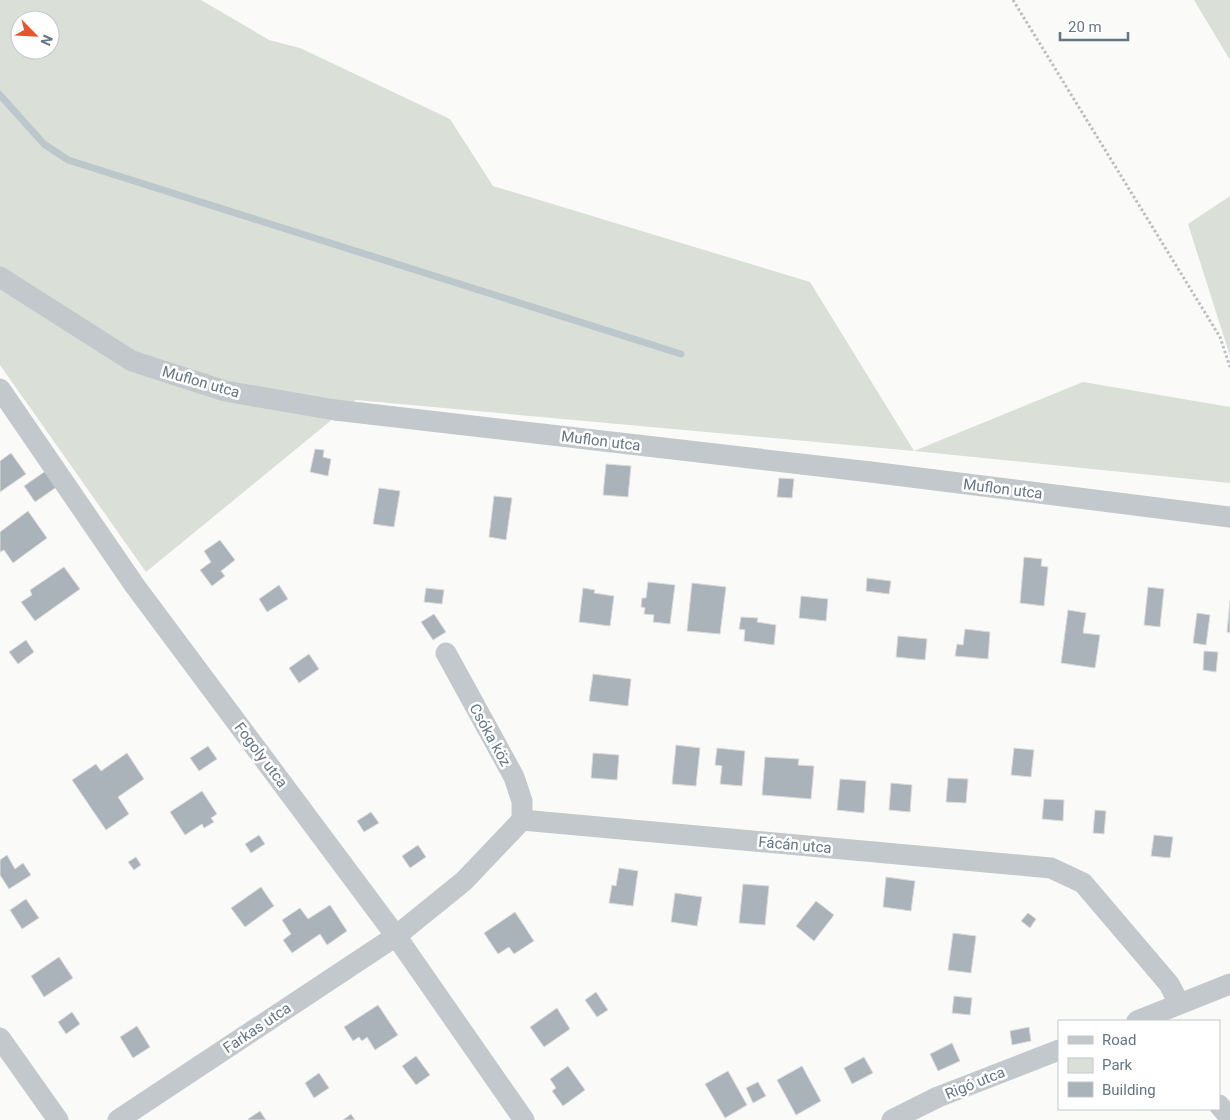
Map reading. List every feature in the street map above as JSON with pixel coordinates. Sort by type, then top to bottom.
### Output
[{"type":"street","name":"Muflon utca","points":[[0,277],[132,361],[225,391],[335,410],[879,473],[1230,517]]},
{"type":"street","name":"Fogoly utca","points":[[0,389],[135,586],[396,936],[524,1120]]},
{"type":"street","name":"Csóka köz","points":[[446,653],[514,778],[522,801],[522,820]]},
{"type":"street","points":[[396,936],[464,881],[522,820]]},
{"type":"street","name":"Fácán utca","points":[[522,820],[1051,868],[1083,883],[1169,984],[1179,1003]]},
{"type":"street","name":"Farkas utca","points":[[118,1120],[396,936]]},
{"type":"street","points":[[1143,1020],[1161,1017],[1179,1003],[1230,984]]},
{"type":"street","points":[[0,1038],[58,1120]]},
{"type":"street","name":"Rigó utca","points":[[892,1120],[938,1097],[1058,1050]]},
{"type":"street","points":[[1220,1106],[1230,1118]]},
{"type":"path","points":[[1013,0],[1220,337],[1230,367]]},
{"type":"green space","points":[[0,0],[201,0],[269,40],[300,48],[450,119],[493,186],[810,282],[914,451],[356,400],[146,572],[0,365]]},
{"type":"green space","points":[[1194,0],[1230,0],[1230,60]]},
{"type":"green space","points":[[1230,196],[1230,356],[1188,224]]},
{"type":"green space","points":[[1083,382],[1230,407],[1230,483],[914,451]]},
{"type":"building","points":[[315,449],[324,450],[323,457],[331,459],[328,476],[310,472]]},
{"type":"building","points":[[11,453],[26,474],[0,492],[0,461]]},
{"type":"building","points":[[606,464],[631,466],[628,497],[603,495]]},
{"type":"building","points":[[47,470],[58,486],[35,502],[24,486]]},
{"type":"building","points":[[779,478],[794,479],[792,498],[777,497]]},
{"type":"building","points":[[379,488],[400,491],[394,527],[373,524]]},
{"type":"building","points":[[494,496],[512,498],[506,540],[489,537]]},
{"type":"building","points":[[28,511],[47,538],[13,563],[4,550],[0,552],[0,532]]},
{"type":"building","points":[[220,540],[235,560],[221,571],[225,576],[212,586],[200,570],[211,562],[204,551]]},
{"type":"building","points":[[1024,557],[1042,559],[1041,566],[1048,567],[1044,606],[1020,603]]},
{"type":"building","points":[[64,567],[80,589],[35,621],[21,602],[32,595],[30,590]]},
{"type":"building","points":[[867,578],[891,581],[889,594],[866,591]]},
{"type":"building","points":[[648,582],[675,585],[670,624],[653,622],[654,615],[644,614],[645,608],[641,607],[642,598],[646,598]]},
{"type":"building","points":[[692,583],[726,587],[720,634],[687,631]]},
{"type":"building","points":[[279,585],[288,599],[267,612],[259,599]]},
{"type":"building","points":[[1148,587],[1164,589],[1160,627],[1144,625]]},
{"type":"building","points":[[426,588],[444,590],[442,604],[424,602]]},
{"type":"building","points":[[583,588],[595,590],[594,593],[614,596],[610,626],[579,622]]},
{"type":"building","points":[[801,596],[828,599],[826,621],[799,618]]},
{"type":"building","points":[[1230,601],[1230,633],[1227,632]]},
{"type":"building","points":[[1068,610],[1086,613],[1083,633],[1100,635],[1095,668],[1061,663]]},
{"type":"building","points":[[1197,613],[1210,615],[1206,645],[1193,643]]},
{"type":"building","points":[[434,614],[446,632],[433,640],[421,622]]},
{"type":"building","points":[[741,617],[758,618],[757,622],[776,625],[774,645],[744,641],[745,630],[739,629]]},
{"type":"building","points":[[965,629],[990,632],[988,659],[955,656],[957,644],[963,645]]},
{"type":"building","points":[[898,636],[927,639],[925,660],[896,657]]},
{"type":"building","points":[[26,640],[34,652],[18,664],[9,652]]},
{"type":"building","points":[[1204,651],[1218,652],[1216,672],[1203,670]]},
{"type":"building","points":[[309,654],[319,669],[299,683],[289,668]]},
{"type":"building","points":[[593,674],[631,679],[628,706],[589,701]]},
{"type":"building","points":[[676,745],[700,748],[696,786],[672,784]]},
{"type":"building","points":[[208,746],[217,759],[199,771],[190,758]]},
{"type":"building","points":[[717,748],[745,751],[742,786],[720,784],[722,766],[715,765]]},
{"type":"building","points":[[1014,748],[1034,750],[1031,777],[1011,775]]},
{"type":"building","points":[[127,753],[144,779],[118,797],[129,814],[106,830],[72,780],[96,764],[101,771]]},
{"type":"building","points":[[593,753],[619,755],[617,780],[591,778]]},
{"type":"building","points":[[765,757],[799,759],[798,765],[814,766],[811,799],[762,795]]},
{"type":"building","points":[[948,778],[968,779],[966,803],[946,802]]},
{"type":"building","points":[[840,779],[866,781],[864,813],[837,810]]},
{"type":"building","points":[[891,783],[912,785],[910,812],[889,810]]},
{"type":"building","points":[[202,791],[217,814],[211,818],[214,822],[204,828],[202,824],[185,835],[170,812]]},
{"type":"building","points":[[1044,799],[1064,800],[1063,821],[1042,819]]},
{"type":"building","points":[[1095,810],[1106,811],[1104,834],[1093,833]]},
{"type":"building","points":[[371,812],[379,823],[364,832],[357,821]]},
{"type":"building","points":[[259,835],[265,844],[251,853],[245,844]]},
{"type":"building","points":[[1154,835],[1173,837],[1170,858],[1151,856]]},
{"type":"building","points":[[418,845],[426,857],[410,868],[402,856]]},
{"type":"building","points":[[7,855],[15,869],[23,863],[31,875],[9,889],[0,875],[0,860]]},
{"type":"building","points":[[136,857],[141,865],[134,870],[128,862]]},
{"type":"building","points":[[619,868],[638,871],[633,906],[609,903],[612,885],[616,886]]},
{"type":"building","points":[[886,877],[915,881],[911,911],[883,907]]},
{"type":"building","points":[[743,884],[769,886],[765,925],[739,923]]},
{"type":"building","points":[[261,887],[274,906],[245,927],[231,908]]},
{"type":"building","points":[[675,893],[702,897],[697,926],[671,922]]},
{"type":"building","points":[[26,899],[39,918],[22,929],[10,910]]},
{"type":"building","points":[[816,901],[834,915],[814,941],[796,926]]},
{"type":"building","points":[[330,905],[347,931],[327,945],[320,934],[292,953],[283,940],[291,934],[282,920],[300,908],[308,919]]},
{"type":"building","points":[[515,912],[534,941],[514,954],[509,947],[498,954],[484,933]]},
{"type":"building","points":[[1028,913],[1036,919],[1030,928],[1021,921]]},
{"type":"building","points":[[953,933],[976,936],[971,973],[948,970]]},
{"type":"building","points":[[59,957],[73,978],[44,997],[31,976]]},
{"type":"building","points":[[596,992],[608,1010],[597,1017],[585,1000]]},
{"type":"building","points":[[954,996],[972,998],[970,1015],[952,1013]]},
{"type":"building","points":[[378,1005],[398,1035],[375,1050],[367,1037],[362,1041],[359,1037],[353,1041],[344,1027]]},
{"type":"building","points":[[557,1008],[570,1029],[544,1047],[530,1027]]},
{"type":"building","points":[[72,1012],[80,1024],[66,1034],[58,1022]]},
{"type":"building","points":[[137,1026],[150,1047],[133,1058],[120,1037]]},
{"type":"building","points":[[1029,1027],[1031,1041],[1012,1045],[1010,1031]]},
{"type":"building","points":[[952,1043],[960,1061],[938,1071],[930,1054]]},
{"type":"building","points":[[416,1056],[430,1075],[416,1085],[402,1066]]},
{"type":"building","points":[[864,1057],[873,1073],[852,1084],[844,1068]]},
{"type":"building","points":[[568,1066],[585,1090],[563,1106],[552,1091],[556,1088],[550,1079]]},
{"type":"building","points":[[802,1066],[821,1101],[796,1115],[777,1080]]},
{"type":"building","points":[[728,1071],[747,1105],[725,1118],[705,1084]]},
{"type":"building","points":[[319,1073],[329,1088],[314,1098],[305,1083]]},
{"type":"building","points":[[758,1082],[766,1096],[753,1103],[746,1088]]},
{"type":"building","points":[[260,1111],[266,1120],[248,1119]]},
{"type":"building","points":[[351,1114],[355,1120],[343,1120]]},
{"type":"waterway","points":[[0,95],[44,144],[68,160],[681,354]]}]
